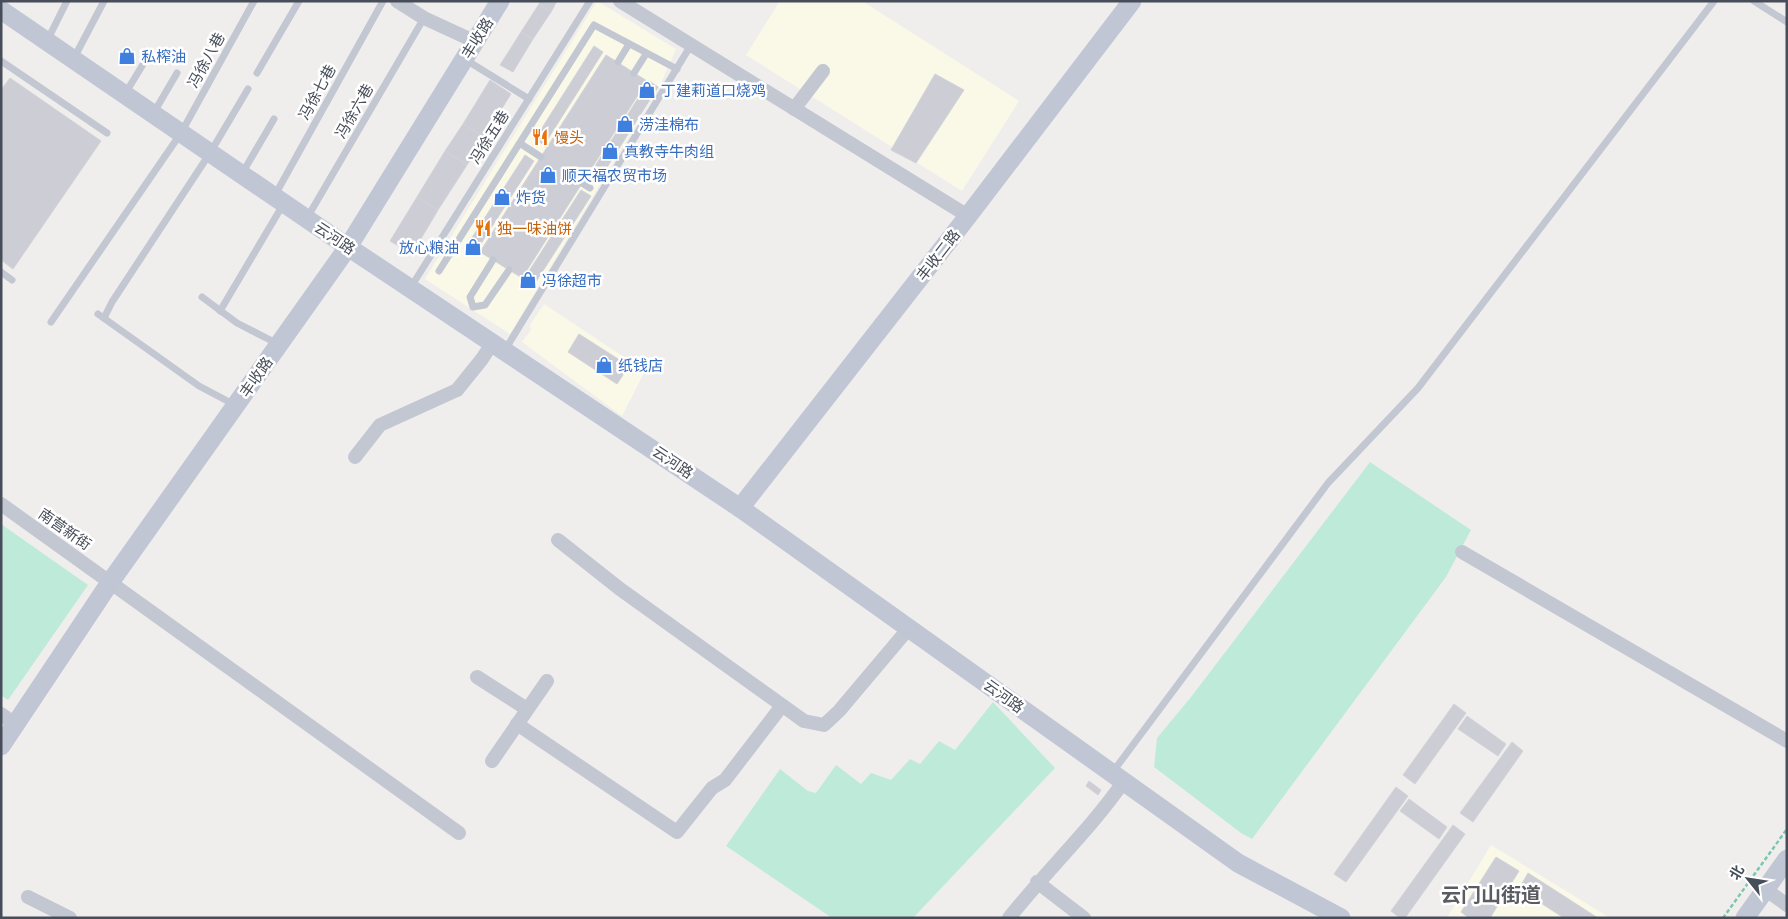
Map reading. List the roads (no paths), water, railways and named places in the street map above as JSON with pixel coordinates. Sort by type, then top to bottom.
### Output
[{"type":"street","points":[[397,1],[424,18],[474,41]]},
{"type":"street","name":"丰收路","points":[[1,746],[8,719],[111,581],[348,246],[500,1]]},
{"type":"street","points":[[620,1],[968,216]]},
{"type":"street","name":"丰收二路","points":[[740,508],[968,216],[1132,1]]},
{"type":"street","name":"云河路","points":[[1,10],[307,219],[740,508],[1238,863],[1341,918]]},
{"type":"street","points":[[794,109],[823,71]]},
{"type":"street","points":[[355,457],[380,425],[457,390],[482,360],[499,346]]},
{"type":"street","name":"南营新街","points":[[1,504],[111,581],[459,833]]},
{"type":"street","points":[[558,540],[620,589],[780,707],[804,722],[824,725],[839,711],[909,628]]},
{"type":"street","points":[[1462,552],[1787,741]]},
{"type":"street","points":[[477,677],[527,709]]},
{"type":"street","points":[[492,761],[547,681]]},
{"type":"street","points":[[517,724],[677,832],[712,788],[725,780],[780,707]]},
{"type":"street","points":[[1009,918],[1037,882],[1105,808],[1118,777]]},
{"type":"street","points":[[1745,918],[1787,859]]},
{"type":"street","points":[[1037,882],[1084,918]]},
{"type":"street","points":[[1765,890],[1787,905]]},
{"type":"street","points":[[28,897],[70,918]]},
{"type":"lane","points":[[47,41],[67,1]]},
{"type":"lane","points":[[73,59],[104,1]]},
{"type":"lane","name":"冯徐八巷","points":[[51,322],[181,133],[254,1]]},
{"type":"lane","points":[[257,73],[299,1]]},
{"type":"lane","name":"冯徐七巷","points":[[220,311],[383,1]]},
{"type":"lane","name":"冯徐五巷","points":[[410,287],[590,1]]},
{"type":"lane","points":[[1118,777],[1328,483],[1418,388],[1714,1]]},
{"type":"lane","points":[[1754,1],[1787,22]]},
{"type":"lane","name":"冯徐六巷","points":[[307,219],[424,18]]},
{"type":"lane","points":[[439,272],[594,25],[677,69]]},
{"type":"lane","points":[[618,62],[629,44]]},
{"type":"lane","points":[[499,346],[691,45]]},
{"type":"lane","points":[[634,72],[646,54]]},
{"type":"lane","points":[[125,94],[148,56]]},
{"type":"lane","points":[[464,58],[529,99]]},
{"type":"lane","points":[[1,61],[107,133]]},
{"type":"lane","points":[[154,114],[177,73]]},
{"type":"lane","points":[[235,405],[199,386],[101,316],[210,153],[248,89]]},
{"type":"lane","points":[[242,174],[274,119]]},
{"type":"lane","points":[[521,144],[541,157]]},
{"type":"lane","points":[[582,183],[590,188]]},
{"type":"lane","points":[[494,260],[470,297],[473,307],[485,305],[509,270]]},
{"type":"lane","points":[[1,272],[12,280]]},
{"type":"lane","points":[[202,297],[237,323],[279,344]]},
{"type":"place","name":"私榨油","points":[[127,56]]},
{"type":"place","name":"丁建莉道口烧鸡","points":[[647,90]]},
{"type":"place","name":"涝洼棉布","points":[[625,124]]},
{"type":"place","name":"馒头","points":[[540,137]]},
{"type":"place","name":"真教寺牛肉组","points":[[610,151]]},
{"type":"place","name":"顺天福农贸市场","points":[[548,175]]},
{"type":"place","name":"炸货","points":[[502,197]]},
{"type":"place","name":"独一味油饼","points":[[483,228]]},
{"type":"place","name":"放心粮油","points":[[473,247]]},
{"type":"place","name":"冯徐超市","points":[[528,280]]},
{"type":"place","name":"纸钱店","points":[[604,365]]},
{"type":"district","name":"云门山街道","points":[[1491,895]]}]
